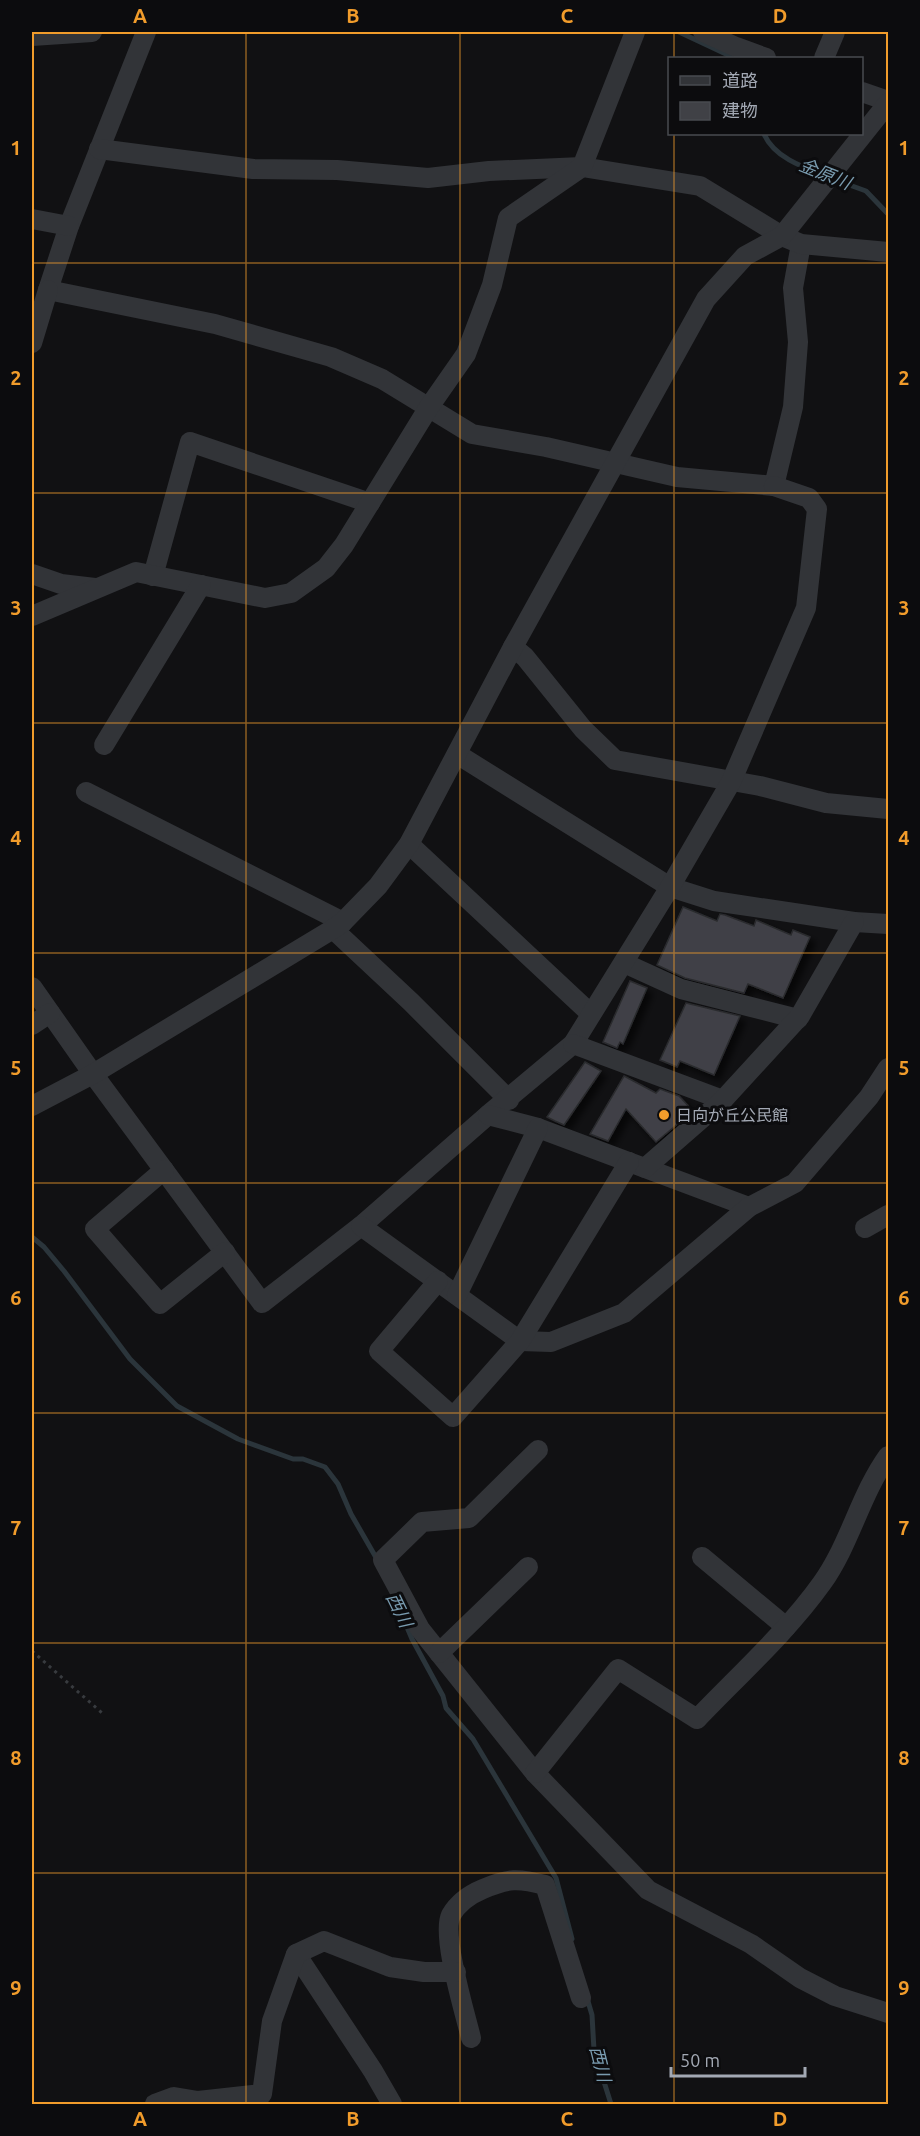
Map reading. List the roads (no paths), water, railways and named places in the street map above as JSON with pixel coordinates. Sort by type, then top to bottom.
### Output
[{"type":"street","points":[[32,36],[92,32]]},
{"type":"street","points":[[32,343],[69,226],[146,32]]},
{"type":"street","points":[[32,616],[136,572],[265,598],[291,593],[326,568],[344,545],[429,407],[466,354],[492,285],[508,218],[582,167],[635,32]]},
{"type":"street","points":[[703,32],[763,57]]},
{"type":"street","points":[[824,57],[835,32]]},
{"type":"street","points":[[863,93],[888,102],[863,134]]},
{"type":"street","points":[[32,1106],[93,1074],[338,926],[378,885],[409,844],[513,647],[706,299],[745,256],[782,236],[862,135]]},
{"type":"street","points":[[99,149],[254,169],[337,170],[428,178],[489,171],[582,167],[700,186],[782,236],[801,244],[888,252]]},
{"type":"street","points":[[32,219],[69,226]]},
{"type":"street","points":[[774,486],[793,407],[798,342],[793,288],[801,244]]},
{"type":"street","points":[[32,987],[93,1074],[262,1303],[361,1226],[573,1044],[670,887],[731,782],[806,608],[817,509],[809,498],[774,486],[677,477],[615,462],[472,434],[382,379],[331,357],[215,324],[48,290]]},
{"type":"street","points":[[153,576],[190,442],[370,503]]},
{"type":"street","points":[[32,574],[61,584],[98,588]]},
{"type":"street","points":[[104,746],[201,585]]},
{"type":"street","points":[[513,647],[525,657],[583,729],[615,759],[760,786],[826,803],[888,809]]},
{"type":"street","points":[[457,754],[670,887],[714,901],[854,922],[888,924]]},
{"type":"street","points":[[86,792],[338,926],[509,1100]]},
{"type":"street","points":[[409,844],[591,1014]]},
{"type":"street","points":[[438,1281],[379,1351],[453,1417],[520,1341],[637,1165],[723,1100],[798,1019],[854,922]]},
{"type":"street","points":[[624,963],[681,989],[798,1019]]},
{"type":"street","points":[[32,1025],[50,1013]]},
{"type":"street","points":[[573,1044],[723,1100]]},
{"type":"street","points":[[361,1226],[520,1341],[551,1342],[624,1312],[749,1207],[795,1183],[869,1097],[888,1068]]},
{"type":"street","points":[[488,1115],[538,1128],[749,1207]]},
{"type":"street","points":[[457,1295],[538,1128]]},
{"type":"street","points":[[164,1170],[95,1229],[160,1304],[225,1251]]},
{"type":"street","points":[[864,1228],[888,1215]]},
{"type":"street","points":[[538,1450],[469,1518],[422,1522],[383,1560],[420,1629],[535,1773],[648,1890],[751,1944],[800,1978],[835,1996],[888,2013]]},
{"type":"street","points":[[535,1773],[618,1669],[697,1719],[786,1626],[822,1582],[845,1544],[878,1470],[888,1456]]},
{"type":"street","points":[[702,1557],[786,1626]]},
{"type":"street","points":[[439,1653],[528,1567]]},
{"type":"street","points":[[471,2038],[449,1944],[451,1916],[469,1894],[500,1882],[523,1879],[545,1885],[581,1998]]},
{"type":"street","points":[[155,2104],[174,2097],[198,2101],[255,2100],[262,2094],[272,2020],[296,1954],[324,1941],[390,1967],[424,1972],[456,1972]]},
{"type":"street","points":[[296,1954],[392,2104]]},
{"type":"waterway","name":"金原川","points":[[679,32],[730,57]]},
{"type":"waterway","name":"金原川","points":[[765,135],[774,149],[782,155],[798,165],[824,175]]},
{"type":"waterway","name":"金原川","points":[[833,179],[866,191],[888,214]]},
{"type":"waterway","name":"西川","points":[[32,1237],[44,1247],[64,1271],[130,1359],[177,1406],[238,1439],[293,1459],[303,1459],[325,1467],[338,1484],[351,1514],[378,1561]]},
{"type":"waterway","name":"西川","points":[[401,1613],[412,1639],[443,1696],[446,1708],[473,1739],[556,1878],[572,1939]]},
{"type":"waterway","name":"西川","points":[[587,1998],[592,2015],[594,2050],[611,2104]]},
{"type":"place","name":"日向が丘公民館","points":[[664,1115]]}]
